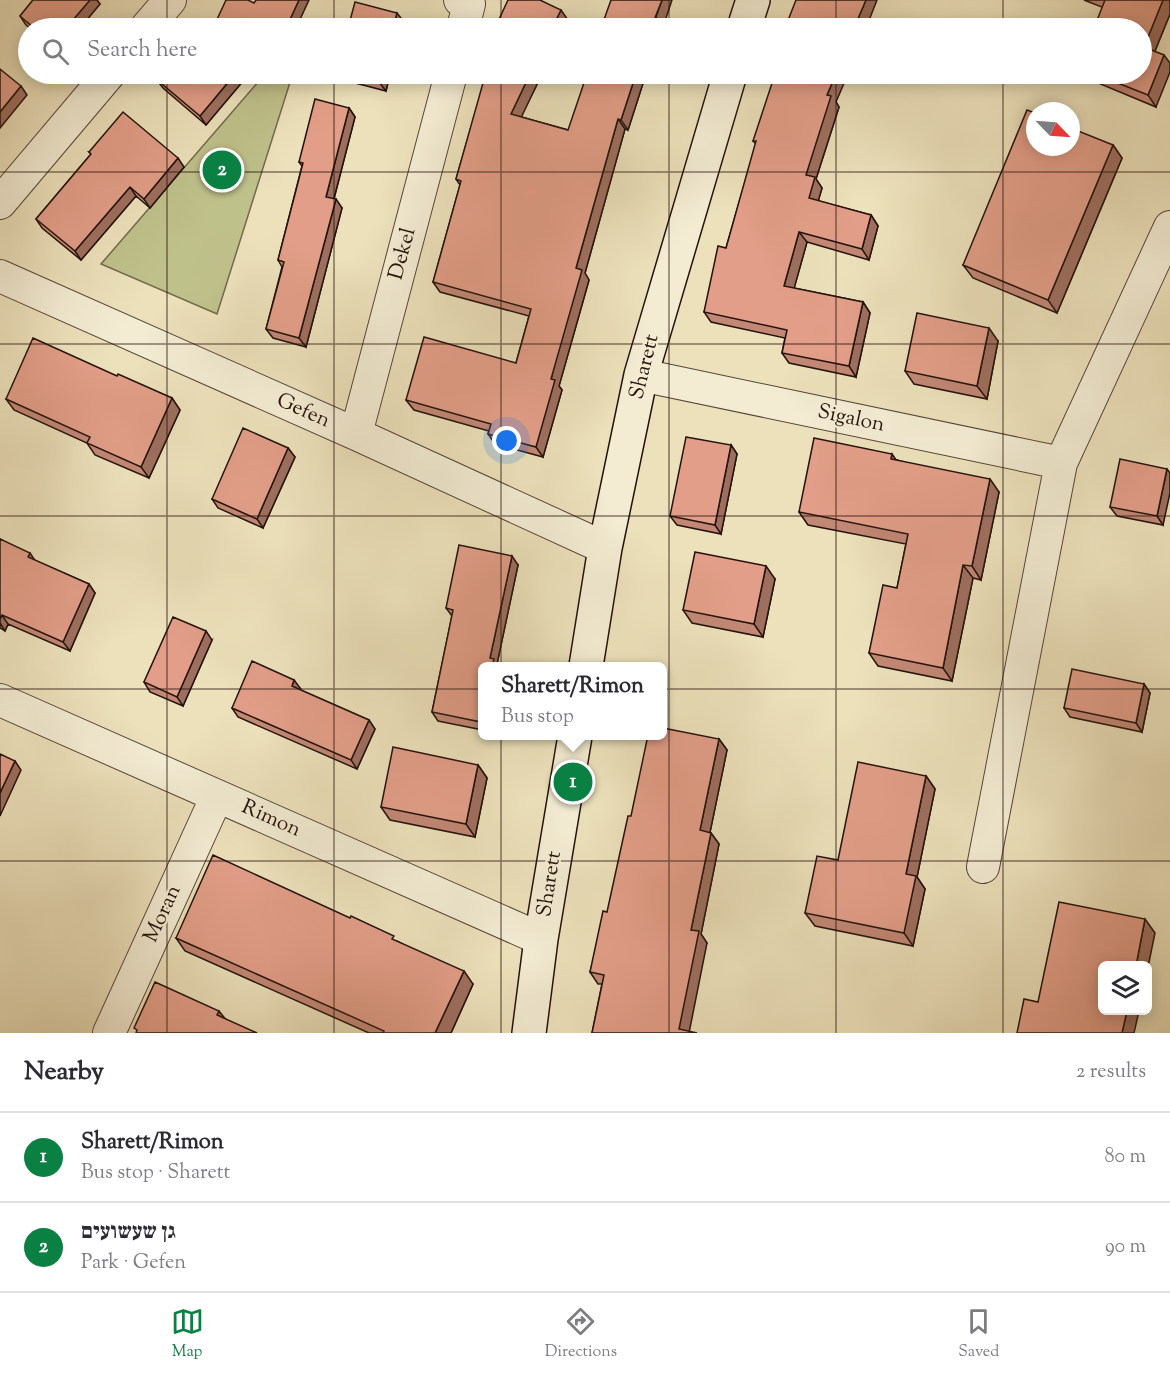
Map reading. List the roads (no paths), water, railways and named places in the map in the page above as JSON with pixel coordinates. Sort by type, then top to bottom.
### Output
[{"type":"street","points":[[155,18],[170,0]]},
{"type":"street","points":[[460,0],[469,4],[466,18]]},
{"type":"street","points":[[747,18],[753,0]]},
{"type":"street","points":[[0,203],[101,84]]},
{"type":"street","name":"Dekel","points":[[356,434],[448,84]]},
{"type":"street","name":"Sharett","points":[[587,662],[605,548],[641,375],[727,84]]},
{"type":"street","points":[[983,867],[1062,463],[1170,227]]},
{"type":"street","name":"Gefen","points":[[0,276],[356,434],[605,548]]},
{"type":"street","name":"Sigalon","points":[[641,375],[1062,463]]},
{"type":"street","name":"Rimon","points":[[0,700],[541,939]]},
{"type":"street","name":"Sharett","points":[[529,1033],[541,939],[574,740]]},
{"type":"street","name":"Moran","points":[[109,1033],[218,795]]},
{"type":"place","name":"גן שעשועים","points":[[222,170]]},
{"type":"place","name":"Sharett/Rimon","points":[[573,782]]}]
